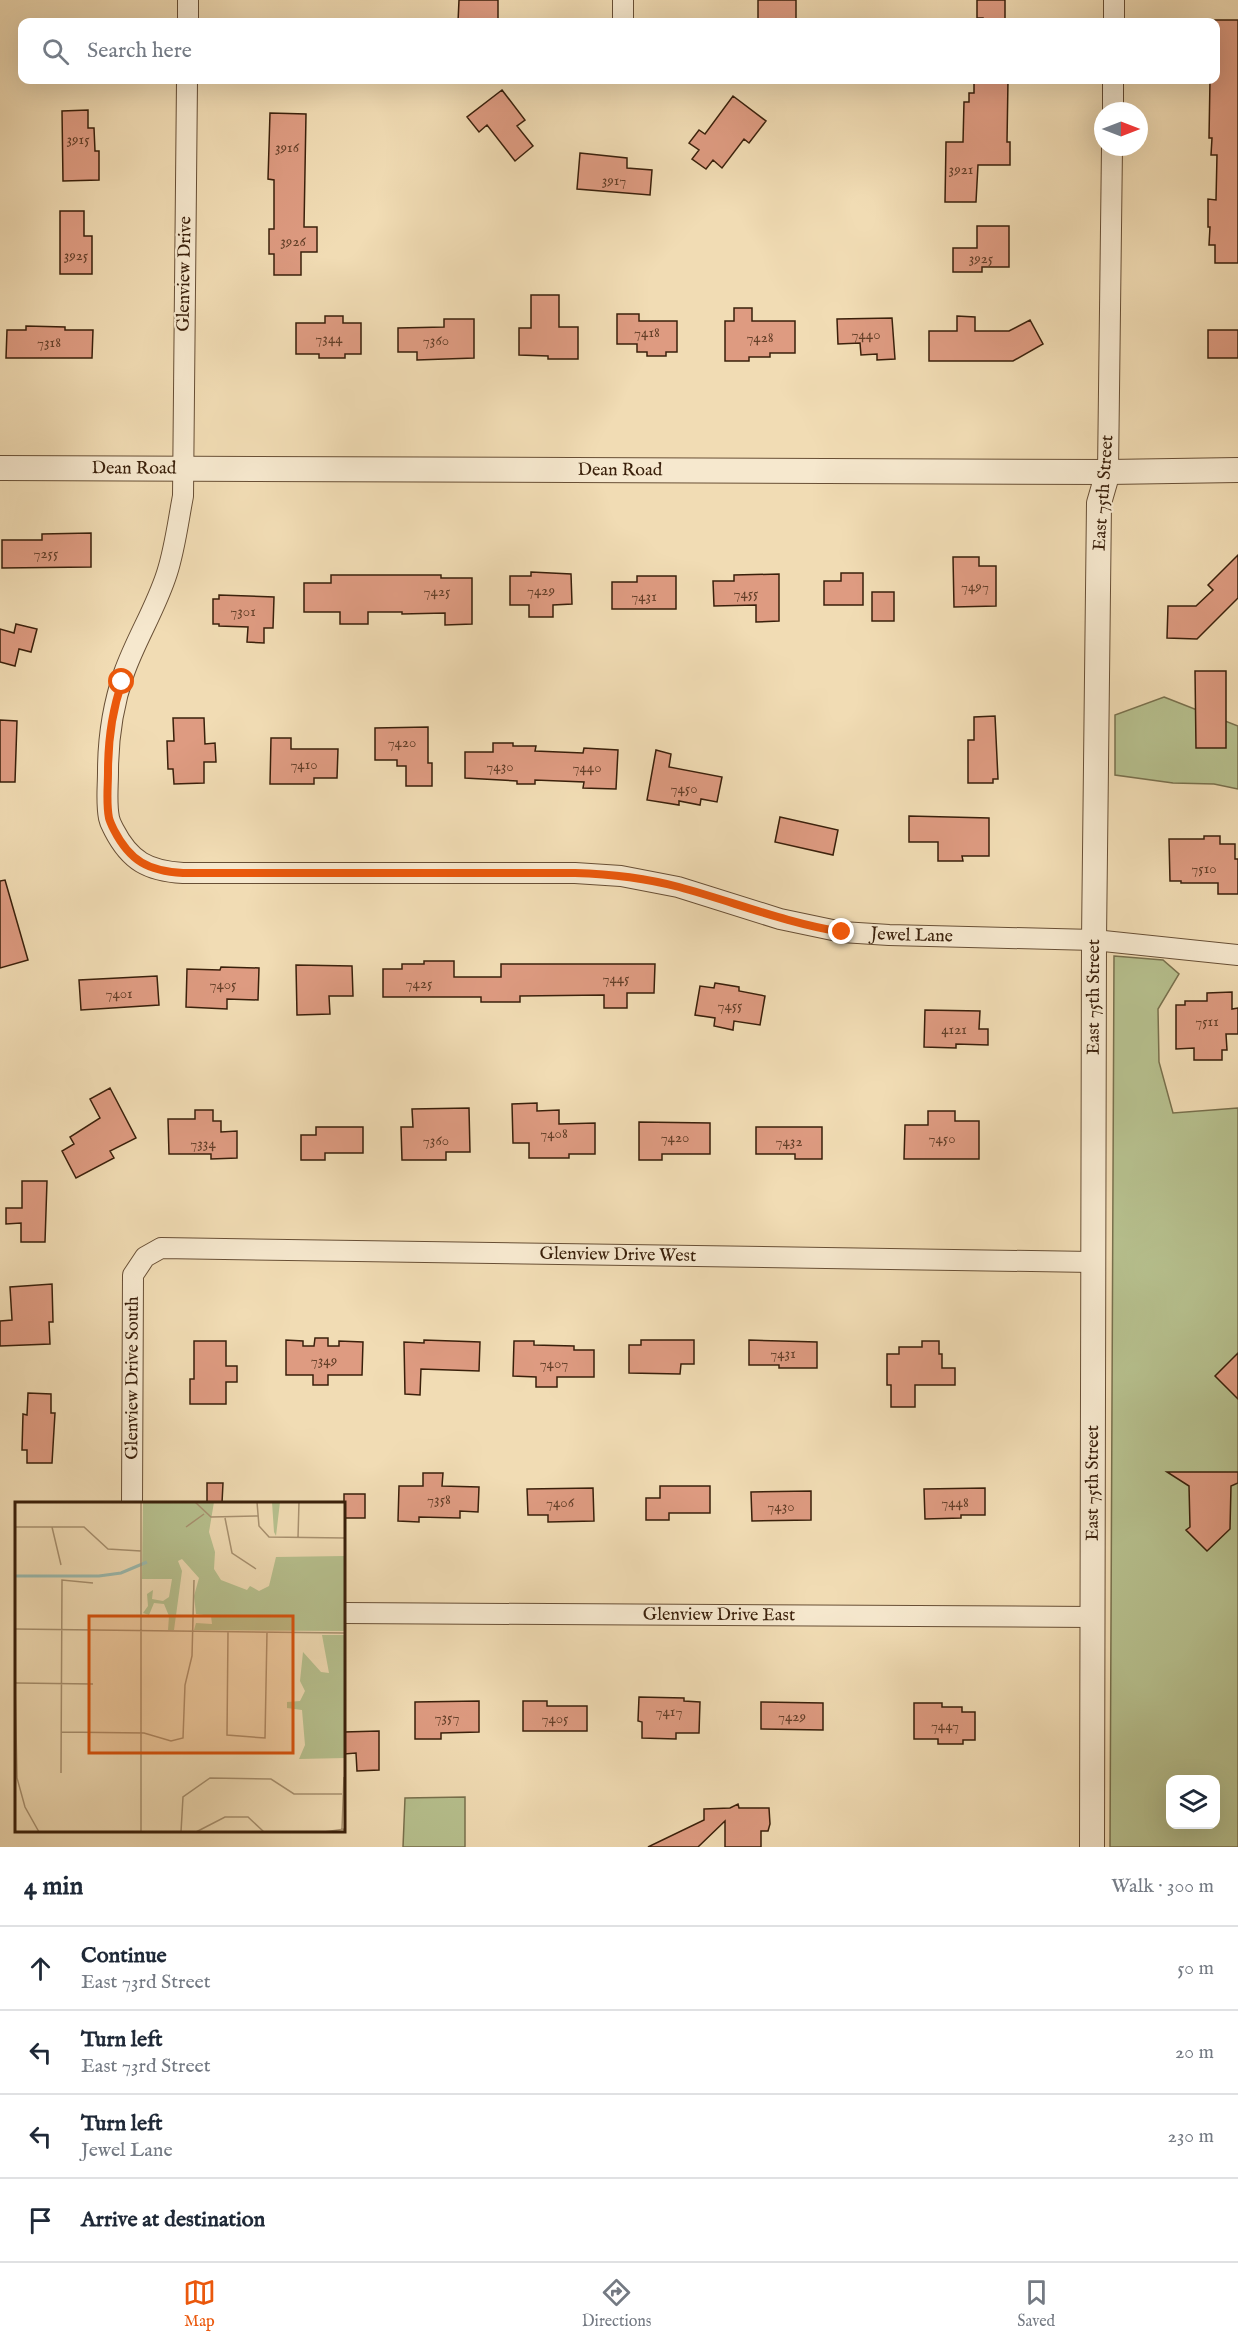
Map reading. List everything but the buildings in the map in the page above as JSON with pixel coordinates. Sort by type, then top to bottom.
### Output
[{"type":"street","points":[[188,0],[188,18]]},
{"type":"street","points":[[622,18],[623,0]]},
{"type":"street","points":[[1114,0],[1114,18]]},
{"type":"street","name":"Glenview Drive","points":[[129,853],[117,839],[109,818],[108,745],[116,700],[124,673],[159,597],[168,570],[183,496],[187,84]]},
{"type":"street","points":[[1113,84],[1113,102]]},
{"type":"street","name":"East 75th Street","points":[[1092,1847],[1094,1617],[1092,1262],[1099,503],[1108,472],[1112,156]]},
{"type":"street","name":"Dean Road","points":[[0,468],[1108,472],[1238,470]]},
{"type":"street","name":"Jewel Lane","points":[[129,853],[152,868],[165,872],[183,873],[575,873],[612,875],[678,887],[780,919],[842,932],[1094,940],[1238,955]]},
{"type":"street","name":"Glenview Drive West","points":[[145,1257],[152,1252],[170,1247],[1092,1262]]},
{"type":"street","name":"Glenview Drive South","points":[[132,1502],[133,1275],[145,1257]]},
{"type":"street","name":"Glenview Drive East","points":[[345,1613],[1094,1617]]},
{"type":"green space","points":[[1164,697],[1238,726],[1238,789],[1214,784],[1173,783],[1115,775],[1115,715]]},
{"type":"green space","points":[[1114,956],[1163,960],[1179,974],[1158,1009],[1159,1062],[1173,1113],[1238,1108],[1238,1847],[1110,1847]]},
{"type":"green space","points":[[465,1797],[465,1847],[403,1847],[405,1798]]},
{"type":"route","points":[[122,682],[116,700],[108,745],[107,809],[117,839],[132,856],[152,868],[165,872],[183,873],[575,873],[612,875],[678,887],[780,919],[842,932]]}]
